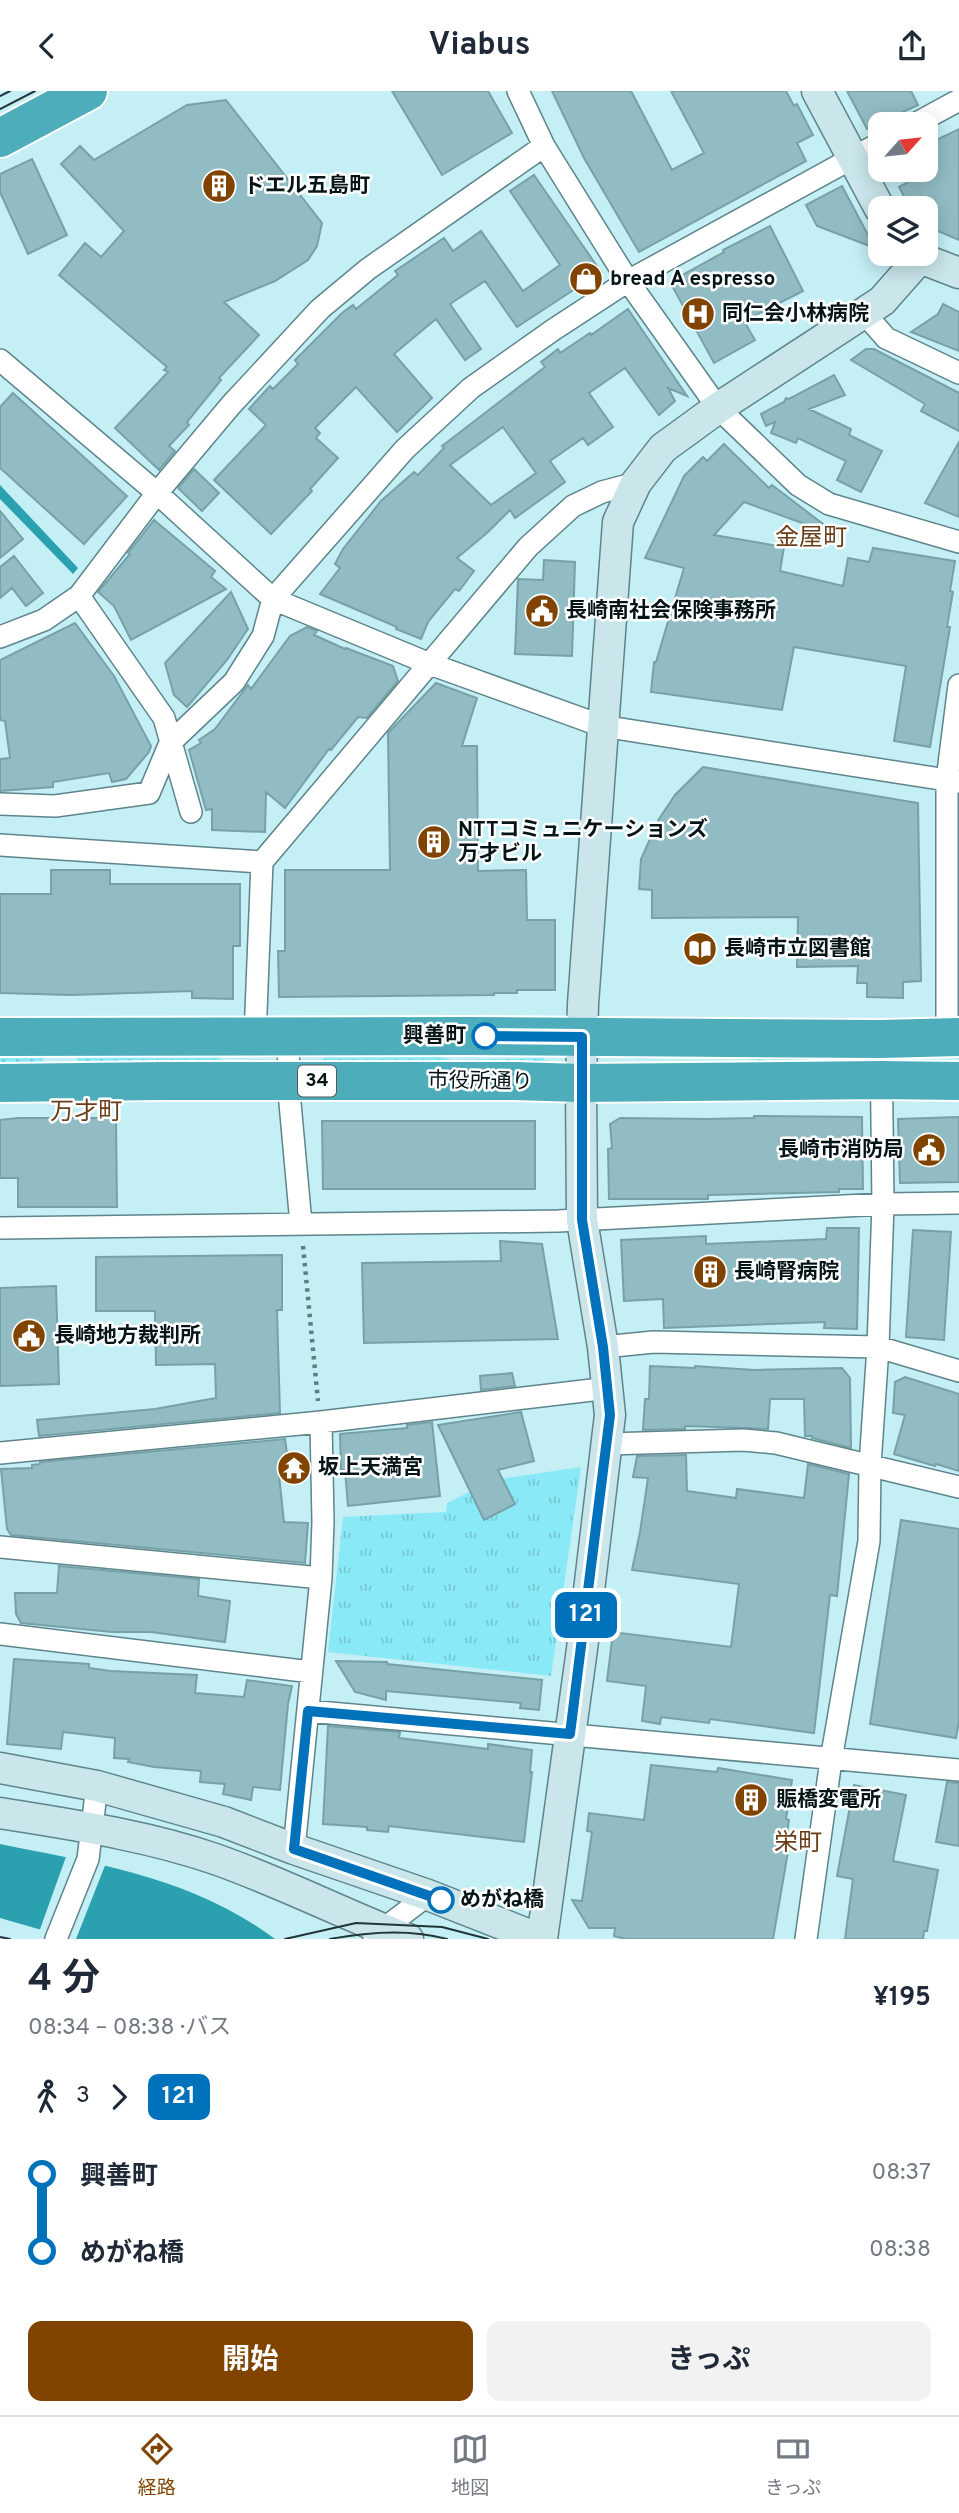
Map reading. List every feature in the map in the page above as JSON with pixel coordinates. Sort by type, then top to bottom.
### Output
[{"type":"highway","points":[[0,138],[88,91]]},
{"type":"highway","name":"34","points":[[0,1037],[953,1037]]},
{"type":"highway","name":"市役所通り","points":[[0,1083],[959,1081]]},
{"type":"street","points":[[518,91],[544,146],[628,281],[718,408],[798,485],[829,505],[959,542]]},
{"type":"street","points":[[817,91],[873,196]]},
{"type":"street","points":[[937,112],[959,100]]},
{"type":"street","points":[[0,637],[44,620],[79,596],[157,493],[231,405],[320,309],[368,269],[544,146]]},
{"type":"street","points":[[0,804],[55,806],[149,793],[170,743],[234,682],[263,636],[273,599],[405,449],[471,388],[628,281],[868,150]]},
{"type":"street","points":[[938,264],[959,273]]},
{"type":"street","points":[[0,1768],[97,1786],[224,1822],[428,1895],[541,1939],[608,1444],[609,1388],[582,1220],[581,1083],[602,726],[618,522],[636,482],[663,448],[718,408],[882,301],[910,266]]},
{"type":"street","points":[[863,313],[886,338],[959,373]]},
{"type":"street","points":[[4,370],[157,493],[273,599],[430,664],[602,726],[953,781]]},
{"type":"street","points":[[301,1224],[288,1081],[272,1037],[262,862],[528,547],[573,506],[602,492],[636,482]]},
{"type":"street","points":[[79,596],[164,718],[191,812]]},
{"type":"street","points":[[953,1037],[953,781],[959,685]]},
{"type":"street","points":[[0,845],[262,862]]},
{"type":"street","points":[[806,1939],[831,1760],[869,1541],[870,1465],[878,1347],[883,1204],[881,1038]]},
{"type":"street","points":[[0,1229],[582,1220],[883,1204],[959,1203]]},
{"type":"street","points":[[603,1347],[654,1342],[878,1347],[959,1371]]},
{"type":"street","points":[[0,1453],[321,1422],[609,1388]]},
{"type":"street","points":[[294,1849],[321,1579],[321,1422]]},
{"type":"street","points":[[608,1444],[743,1440],[776,1443],[959,1487]]},
{"type":"street","points":[[0,1547],[321,1579]]},
{"type":"street","points":[[0,1635],[311,1672]]},
{"type":"street","points":[[308,1711],[959,1770]]},
{"type":"street","points":[[57,1937],[88,1859],[97,1786]]},
{"type":"street","points":[[0,1813],[134,1835],[214,1859],[291,1888],[387,1936],[428,1895]]},
{"type":"path","points":[[301,1224],[321,1422]]},
{"type":"green space","points":[[407,1048],[452,1060],[543,1058],[547,1062],[544,1068],[323,1063],[323,1053]]},
{"type":"green space","points":[[217,1050],[221,1062],[77,1064],[78,1053]]},
{"type":"green space","points":[[0,1051],[39,1052],[43,1062],[40,1066],[0,1067]]},
{"type":"green space","points":[[845,1053],[845,1061],[842,1064],[782,1066],[729,1056],[636,1059],[630,1054]]},
{"type":"green space","points":[[581,1467],[551,1676],[328,1652],[343,1517],[446,1512],[447,1503],[493,1480]]},
{"type":"shaded area","points":[[0,485],[78,568],[73,574],[0,499]]},
{"type":"shaded area","points":[[0,1844],[108,1866],[177,1887],[211,1901],[275,1939],[73,1939],[0,1918]]},
{"type":"pier","points":[[67,1854],[106,1863],[76,1939],[61,1939],[39,1932]]},
{"type":"building","points":[[392,91],[488,91],[512,133],[442,175]]},
{"type":"building","points":[[552,91],[631,91],[672,170],[704,153],[671,91],[786,91],[794,106],[797,104],[813,135],[797,143],[806,161],[639,252],[584,158]]},
{"type":"building","points":[[847,91],[911,91],[918,105],[903,112],[868,112],[867,129]]},
{"type":"building","points":[[226,100],[322,223],[317,246],[308,260],[275,281],[224,302],[259,335],[219,378],[221,380],[187,422],[189,425],[169,446],[175,451],[159,470],[115,428],[168,372],[164,370],[167,367],[59,275],[85,243],[101,257],[124,231],[61,164],[80,146],[94,160],[187,105]]},
{"type":"building","points":[[959,129],[959,240],[938,231],[938,196],[904,196],[899,187],[909,182],[938,182],[938,139]]},
{"type":"building","points":[[32,159],[67,235],[28,254],[0,192],[0,174]]},
{"type":"building","points":[[534,175],[601,272],[517,327],[485,281],[450,304],[481,349],[465,360],[436,319],[394,354],[432,398],[397,432],[356,387],[315,428],[320,433],[316,438],[338,458],[310,489],[312,491],[271,534],[214,480],[266,425],[249,409],[270,386],[273,389],[298,364],[295,360],[342,313],[353,305],[356,309],[398,275],[395,271],[444,238],[453,251],[481,231],[523,291],[560,265],[510,191]]},
{"type":"building","points":[[842,186],[868,235],[868,245],[817,226],[806,205]]},
{"type":"building","points":[[770,226],[803,291],[744,321],[755,340],[714,363],[670,282]]},
{"type":"building","points":[[943,304],[959,312],[959,351],[911,332],[938,314]]},
{"type":"building","points":[[628,309],[687,396],[668,388],[675,401],[659,415],[625,368],[589,393],[613,427],[588,445],[583,438],[550,461],[565,482],[515,518],[510,510],[457,558],[474,571],[459,591],[455,589],[428,622],[421,639],[320,594],[340,568],[335,564],[343,549],[381,501],[414,472],[418,475],[444,448],[442,446],[545,367],[541,362],[558,349],[560,353],[590,333],[591,335]],"holes":[[[503,427],[536,473],[491,505],[450,465]]]},
{"type":"building","points":[[866,349],[874,349],[959,393],[959,431],[921,411],[925,404],[851,360]]},
{"type":"building","points":[[834,375],[845,395],[809,409],[851,429],[849,435],[882,451],[861,492],[837,480],[846,461],[798,438],[796,443],[771,433],[775,422],[766,426],[761,414],[784,402],[786,398],[789,399]]},
{"type":"building","points":[[13,393],[127,496],[84,544],[0,468],[0,407]]},
{"type":"building","points":[[959,442],[959,517],[925,503]]},
{"type":"building","points":[[724,444],[769,488],[772,485],[827,527],[824,531],[744,502],[714,535],[784,547],[780,571],[843,586],[848,558],[869,562],[873,548],[955,561],[947,627],[950,627],[930,747],[894,741],[906,666],[794,647],[782,710],[651,692],[654,662],[684,568],[645,558],[684,476],[703,457],[707,461]]},
{"type":"building","points":[[194,469],[219,493],[202,511],[178,488]]},
{"type":"building","points":[[0,511],[23,539],[0,558]]},
{"type":"building","points":[[154,520],[215,571],[211,577],[226,589],[131,640],[114,606],[98,592]]},
{"type":"building","points":[[14,556],[43,593],[26,606],[12,588],[0,598],[0,567]]},
{"type":"building","points":[[544,560],[575,562],[572,656],[515,654],[518,579],[543,580]]},
{"type":"building","points":[[231,592],[248,629],[227,660],[187,707],[174,695],[165,663]]},
{"type":"building","points":[[75,623],[114,676],[151,746],[149,752],[126,779],[112,782],[109,773],[53,782],[53,787],[0,791],[0,759],[10,758],[5,721],[0,720],[0,660]]},
{"type":"building","points":[[307,627],[317,631],[314,635],[393,666],[398,681],[367,718],[358,717],[331,750],[329,749],[285,808],[266,792],[265,832],[212,830],[212,809],[206,810],[189,750],[215,729],[248,685],[251,689],[290,636]]},
{"type":"building","points":[[436,683],[477,698],[462,746],[477,746],[478,871],[526,870],[527,920],[555,920],[555,990],[517,990],[517,993],[494,995],[279,997],[278,951],[285,951],[285,870],[390,870],[388,733]]},
{"type":"building","name":"長崎市立図書館","points":[[703,767],[918,803],[921,981],[903,982],[903,998],[867,997],[867,983],[857,983],[858,966],[797,967],[798,917],[652,918],[652,890],[639,889],[641,859],[659,819],[675,795]]},
{"type":"building","points":[[51,870],[110,870],[110,884],[240,884],[240,946],[233,946],[233,999],[192,998],[192,991],[71,995],[0,993],[0,894],[51,894]]},
{"type":"building","points":[[754,1116],[862,1117],[863,1189],[708,1195],[708,1199],[609,1199],[608,1149],[612,1148],[610,1124],[620,1118],[706,1119]]},
{"type":"building","name":"長崎市消防局","points":[[959,1117],[959,1182],[900,1183],[898,1119]]},
{"type":"building","points":[[116,1118],[117,1207],[18,1207],[18,1178],[0,1178],[0,1120]]},
{"type":"building","points":[[322,1121],[535,1121],[535,1189],[323,1189]]},
{"type":"building","name":"長崎腎病院","points":[[827,1228],[859,1228],[857,1329],[824,1328],[825,1322],[664,1328],[663,1299],[624,1301],[621,1240],[706,1236],[706,1244],[826,1239]]},
{"type":"building","points":[[913,1230],[951,1232],[944,1340],[906,1337]]},
{"type":"building","points":[[500,1241],[542,1244],[558,1339],[364,1343],[362,1263],[501,1261]]},
{"type":"building","points":[[282,1255],[282,1310],[277,1310],[280,1413],[39,1436],[37,1420],[155,1409],[216,1398],[215,1364],[156,1365],[155,1311],[96,1311],[96,1257]]},
{"type":"building","name":"長崎地方裁判所","points":[[56,1286],[59,1384],[0,1386],[0,1288]]},
{"type":"building","points":[[650,1366],[754,1370],[842,1368],[850,1378],[851,1448],[805,1436],[804,1399],[770,1399],[768,1429],[685,1426],[685,1429],[643,1430],[645,1399],[649,1399]]},
{"type":"building","points":[[512,1373],[515,1386],[481,1390],[480,1376]]},
{"type":"building","points":[[905,1377],[959,1394],[959,1471],[894,1454],[905,1415],[893,1413],[895,1382]]},
{"type":"building","points":[[521,1412],[534,1461],[498,1470],[515,1504],[484,1520],[438,1425]]},
{"type":"building","points":[[432,1422],[440,1496],[348,1506],[345,1470],[341,1470],[340,1434],[407,1428],[407,1425]]},
{"type":"building","points":[[285,1439],[290,1474],[279,1475],[284,1522],[308,1523],[305,1563],[11,1535],[7,1529],[1,1469],[32,1468],[32,1465],[40,1462]]},
{"type":"building","points":[[686,1455],[687,1491],[736,1498],[737,1489],[804,1498],[808,1464],[849,1474],[837,1596],[830,1595],[814,1733],[710,1719],[709,1723],[661,1717],[660,1724],[642,1721],[646,1686],[607,1681],[613,1632],[731,1647],[739,1584],[632,1570],[648,1478],[633,1477],[637,1456]]},
{"type":"building","points":[[901,1520],[959,1529],[959,1721],[956,1738],[870,1724]]},
{"type":"building","points":[[59,1566],[199,1579],[198,1596],[230,1601],[225,1642],[151,1632],[112,1632],[21,1623],[16,1614],[15,1593],[57,1593]]},
{"type":"building","points":[[14,1659],[89,1664],[89,1668],[111,1671],[197,1675],[195,1693],[244,1697],[247,1680],[292,1686],[280,1790],[253,1787],[251,1800],[223,1794],[225,1784],[200,1782],[201,1771],[154,1767],[128,1762],[129,1759],[114,1758],[115,1738],[63,1732],[61,1749],[7,1744]]},
{"type":"building","points":[[336,1661],[387,1662],[542,1680],[539,1710],[520,1708],[521,1703],[386,1691],[386,1700],[355,1692]]},
{"type":"building","points":[[328,1726],[400,1732],[399,1738],[488,1749],[488,1744],[532,1750],[524,1842],[389,1826],[388,1832],[367,1830],[367,1827],[323,1824]]},
{"type":"building","points":[[651,1765],[717,1772],[718,1768],[792,1780],[784,1852],[788,1852],[773,1939],[625,1939],[614,1936],[615,1928],[589,1928],[572,1900],[582,1901],[592,1832],[587,1831],[589,1813],[644,1820]]},
{"type":"building","points":[[947,1782],[959,1783],[959,1846],[936,1842]]},
{"type":"building","points":[[854,1785],[906,1795],[893,1861],[938,1870],[927,1931],[924,1931],[923,1939],[845,1939],[853,1879],[837,1876]]},
{"type":"tram line","points":[[0,96],[10,91]]},
{"type":"tram line","points":[[0,109],[35,91]]},
{"type":"tram line","points":[[285,1939],[356,1923],[442,1927],[488,1939]]},
{"type":"tram line","points":[[330,1939],[389,1933],[447,1939]]},
{"type":"tram line","points":[[0,1937],[10,1939]]},
{"type":"bus line","name":"121","points":[[441,1900],[294,1849],[308,1711],[570,1734],[610,1415],[609,1388],[582,1220],[582,1037],[485,1036]]},
{"type":"place","name":"ドエル五島町","points":[[219,186]]},
{"type":"place","name":"bread A espresso","points":[[586,279]]},
{"type":"place","name":"同仁会小林病院","points":[[698,314]]},
{"type":"place","name":"長崎南社会保険事務所","points":[[542,611]]},
{"type":"place","name":"NTTコミュニケーションズ 万才ビル","points":[[434,842]]},
{"type":"place","name":"長崎市立図書館","points":[[700,949]]},
{"type":"place","name":"興善町","points":[[485,1036]]},
{"type":"place","name":"長崎市消防局","points":[[929,1150]]},
{"type":"place","name":"長崎腎病院","points":[[710,1272]]},
{"type":"place","name":"長崎地方裁判所","points":[[29,1336]]},
{"type":"place","name":"坂上天満宮","points":[[294,1468]]},
{"type":"place","name":"賑橋変電所","points":[[751,1800]]},
{"type":"place","name":"めがね橋","points":[[441,1900]]},
{"type":"district","name":"金屋町","points":[[811,539]]},
{"type":"district","name":"万才町","points":[[86,1113]]},
{"type":"district","name":"栄町","points":[[798,1844]]}]
